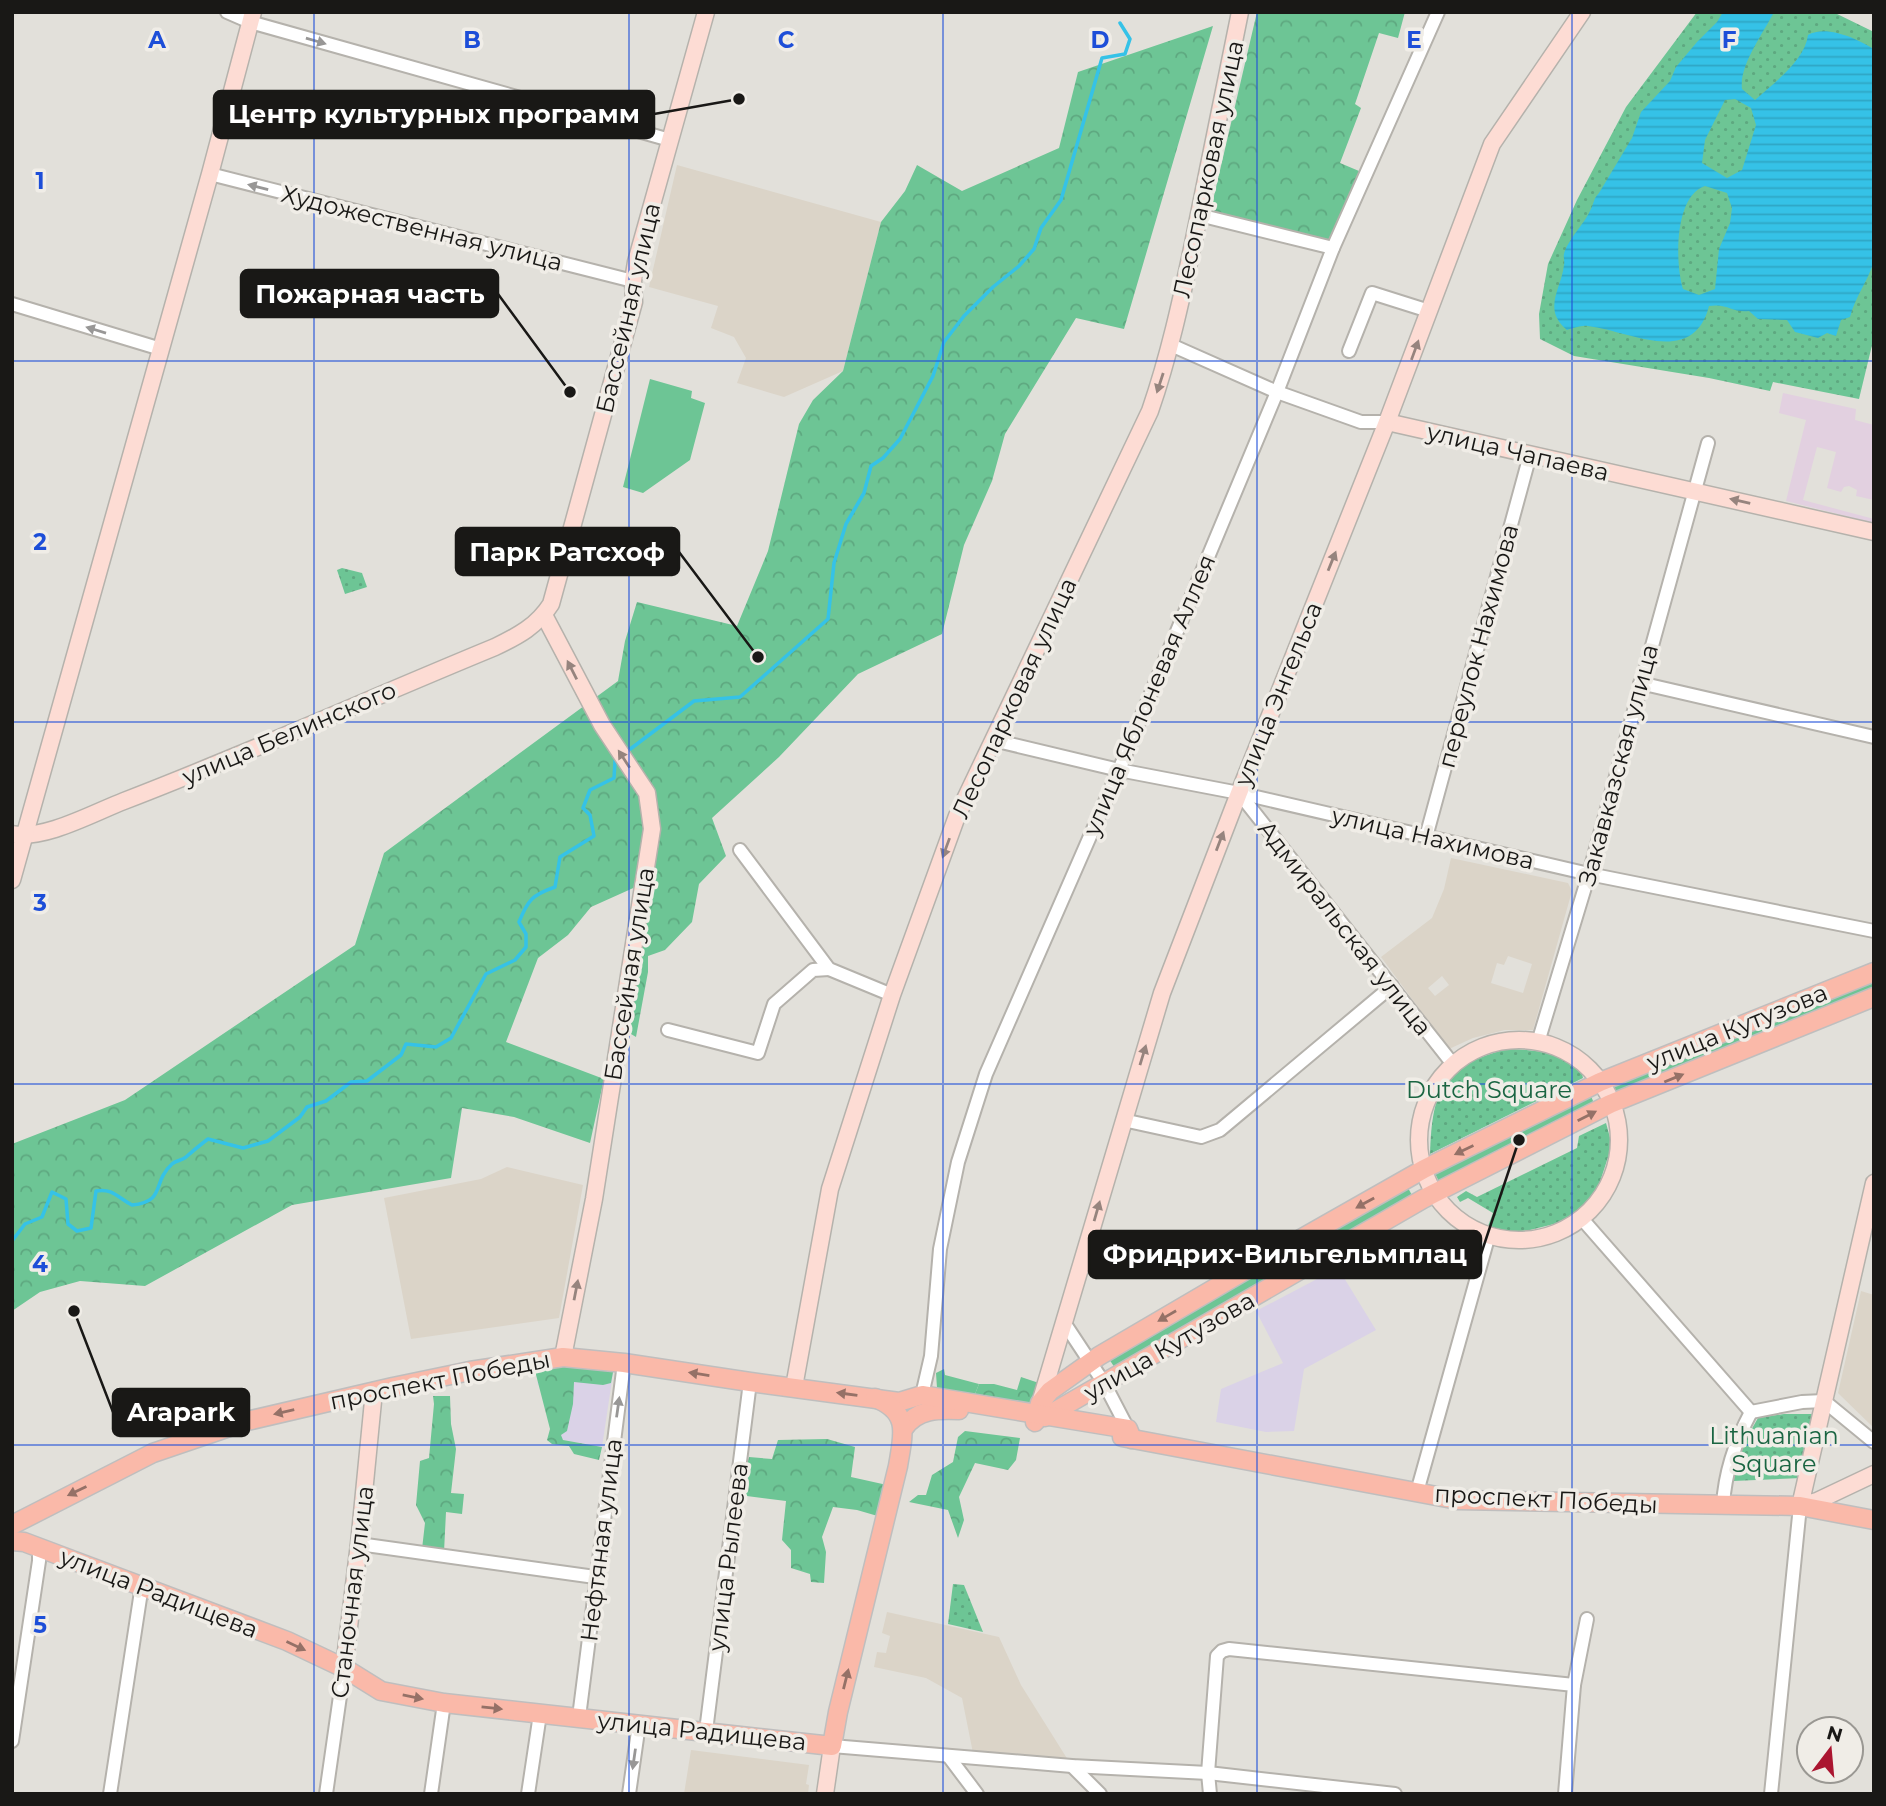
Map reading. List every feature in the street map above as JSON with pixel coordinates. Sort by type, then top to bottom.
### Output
[{"type":"main road","name":"улица Кутузова","points":[[1040,1414],[1050,1391],[1089,1363],[1424,1169],[1600,1082],[1874,972]]},
{"type":"main road","name":"улица Кутузова","points":[[1040,1414],[1104,1383],[1435,1194],[1610,1104],[1874,997]]},
{"type":"main road","name":"проспект Победы","points":[[12,1525],[153,1453],[247,1421],[470,1371],[563,1357],[624,1363],[899,1402],[922,1395],[1040,1414],[1458,1500],[1800,1506]]},
{"type":"main road","points":[[832,1746],[898,1466],[904,1428],[902,1420],[893,1409],[875,1398]]},
{"type":"main road","name":"проспект Победы","points":[[904,1428],[913,1417],[938,1409],[1040,1414]]},
{"type":"main road","points":[[1800,1506],[1874,1520]]},
{"type":"main road","name":"улица Радищева","points":[[39,1548],[34,1536],[40,1510]]},
{"type":"main road","name":"улица Радищева","points":[[12,1541],[24,1542],[238,1621],[344,1668],[381,1690],[444,1703],[832,1746]]},
{"type":"street","points":[[226,12],[252,17],[670,140]]},
{"type":"street","name":"Бассейная улица","points":[[563,1357],[594,1199],[652,829],[646,793],[602,725],[548,609],[634,302],[633,281],[706,12]]},
{"type":"street","name":"Лесопарковая улица","points":[[794,1387],[830,1189],[892,995],[957,816],[1150,411],[1171,345],[1240,12]]},
{"type":"street","name":"улица Яблоневая Аллея","points":[[922,1395],[931,1356],[940,1249],[958,1162],[986,1074],[1119,770],[1277,392],[1333,248],[1438,12]]},
{"type":"street","name":"улица Энгельса","points":[[1040,1414],[1162,993],[1238,793],[1387,422],[1492,144],[1582,12]]},
{"type":"street","points":[[12,880],[18,835],[162,349],[252,17]]},
{"type":"street","name":"Художественная улица","points":[[210,174],[633,281]]},
{"type":"street","points":[[1199,215],[1333,248]]},
{"type":"street","points":[[1349,351],[1372,293],[1429,311]]},
{"type":"street","points":[[12,304],[162,349]]},
{"type":"street","name":"улица Чапаева","points":[[1171,345],[1277,392],[1361,422],[1387,422],[1874,532]]},
{"type":"street","name":"Закавказская улица","points":[[1539,1039],[1589,874],[1707,443]]},
{"type":"street","name":"переулок Нахимова","points":[[1426,837],[1530,455]]},
{"type":"street","name":"улица Белинского","points":[[18,835],[51,830],[172,783],[495,647],[527,630],[548,609]]},
{"type":"street","points":[[1640,683],[1874,737]]},
{"type":"street","name":"улица Нахимова","points":[[993,740],[1589,874],[1874,931]]},
{"type":"street","name":"Адмиральская улица","points":[[1238,793],[1452,1063]]},
{"type":"street","points":[[740,850],[829,969]]},
{"type":"street","points":[[668,1030],[758,1053],[775,1004],[813,970],[829,969],[892,995]]},
{"type":"street","points":[[1124,1120],[1201,1137],[1220,1130],[1392,986]]},
{"type":"street","points":[[1539,1039],[1578,1059],[1600,1082],[1615,1117],[1620,1144],[1614,1171],[1603,1197],[1583,1220],[1558,1233],[1525,1240],[1488,1238],[1449,1213],[1435,1194],[1424,1169],[1420,1132],[1437,1082],[1452,1063],[1478,1049],[1501,1041],[1539,1039]]},
{"type":"street","points":[[1770,1794],[1800,1506],[1874,1183]]},
{"type":"street","points":[[1583,1220],[1751,1412]]},
{"type":"street","points":[[1418,1492],[1488,1238]]},
{"type":"street","points":[[1065,1324],[1104,1383],[1130,1434]]},
{"type":"street","name":"Нефтяная улица","points":[[579,1717],[624,1363]]},
{"type":"street","name":"улица Рылеева","points":[[706,1731],[750,1382]]},
{"type":"street","name":"Станочная улица","points":[[326,1794],[359,1544],[374,1391]]},
{"type":"street","points":[[1751,1412],[1802,1402],[1824,1401],[1874,1442]]},
{"type":"street","points":[[1723,1505],[1728,1468],[1737,1440],[1751,1412]]},
{"type":"street","name":"проспект Победы","points":[[1800,1506],[1817,1501],[1874,1474]]},
{"type":"street","points":[[359,1544],[595,1577]]},
{"type":"street","points":[[12,1741],[39,1548]]},
{"type":"street","points":[[110,1794],[142,1585]]},
{"type":"street","points":[[1565,1794],[1574,1685],[1587,1619]]},
{"type":"street","points":[[1210,1794],[1208,1773],[1217,1656],[1222,1651],[1229,1649],[1574,1685]]},
{"type":"street","points":[[431,1794],[444,1703]]},
{"type":"street","points":[[528,1794],[540,1714]]},
{"type":"street","points":[[629,1794],[639,1724]]},
{"type":"street","points":[[825,1794],[832,1746]]},
{"type":"street","name":"улица Радищева","points":[[832,1746],[1072,1766],[1208,1773],[1395,1794]]},
{"type":"street","points":[[950,1757],[977,1794]]},
{"type":"street","points":[[1072,1766],[1100,1794]]},
{"type":"shaded area","points":[[677,165],[881,222],[843,371],[784,397],[737,383],[746,358],[734,337],[711,328],[718,306],[649,287]]},
{"type":"shaded area","points":[[1783,393],[1856,409],[1855,420],[1874,425],[1874,500],[1856,496],[1857,490],[1849,486],[1844,487],[1841,492],[1827,488],[1836,452],[1817,447],[1803,500],[1874,519],[1874,523],[1786,501],[1806,420],[1779,413]]},
{"type":"shaded area","points":[[1451,858],[1568,883],[1572,891],[1533,1030],[1505,1030],[1473,1038],[1449,1049],[1381,957],[1432,918],[1444,889]],"holes":[[[1508,956],[1532,964],[1523,993],[1491,983],[1497,963],[1504,965]],[[1442,976],[1449,985],[1435,996],[1428,988]]]},
{"type":"shaded area","points":[[507,1167],[583,1185],[559,1318],[411,1339],[384,1198],[481,1179]]},
{"type":"shaded area","points":[[1338,1268],[1376,1330],[1304,1369],[1294,1431],[1266,1432],[1216,1422],[1221,1389],[1283,1363],[1256,1311]]},
{"type":"shaded area","points":[[1861,1291],[1874,1295],[1874,1428],[1838,1393]]},
{"type":"shaded area","points":[[614,1367],[602,1447],[563,1440],[537,1382]]},
{"type":"shaded area","points":[[887,1612],[999,1637],[1021,1685],[1068,1760],[973,1753],[962,1698],[926,1678],[874,1667],[877,1652],[886,1653],[890,1636],[882,1633]]},
{"type":"shaded area","points":[[691,1750],[809,1765],[806,1784],[809,1785],[808,1794],[684,1794]]},
{"type":"green space","points":[[1257,12],[1405,12],[1398,38],[1379,33],[1355,104],[1361,108],[1340,163],[1359,171],[1332,242],[1210,213]]},
{"type":"green space","points":[[1697,12],[1833,12],[1874,32],[1874,337],[1859,399],[1773,382],[1770,391],[1574,356],[1540,339],[1539,314],[1548,264],[1577,200],[1626,107]]},
{"type":"green space","points":[[1213,26],[1124,329],[1076,318],[1005,434],[992,481],[964,545],[942,634],[858,674],[779,757],[712,818],[726,856],[699,884],[692,922],[665,950],[648,956],[648,972],[636,1037],[626,1031],[640,885],[591,907],[568,935],[538,958],[506,1042],[604,1079],[590,1143],[514,1117],[462,1108],[451,1178],[292,1205],[145,1286],[80,1281],[40,1292],[12,1311],[12,1144],[125,1100],[355,945],[384,853],[618,681],[625,641],[637,602],[737,626],[768,551],[799,424],[813,400],[843,371],[881,222],[905,191],[917,165],[962,191],[1059,148],[1078,72]]},
{"type":"green space","points":[[650,379],[692,391],[691,398],[705,403],[690,460],[643,493],[623,487]]},
{"type":"green space","points":[[342,568],[362,573],[367,587],[345,594],[337,570]]},
{"type":"green space","points":[[1874,982],[1874,992],[1616,1095],[1613,1085]]},
{"type":"green space","name":"Dutch Square","points":[[1507,1049],[1539,1051],[1563,1057],[1580,1069],[1583,1078],[1430,1154],[1434,1113],[1445,1084],[1468,1064]]},
{"type":"green space","points":[[1591,1096],[1595,1106],[1439,1182],[1435,1173]]},
{"type":"green space","points":[[1606,1123],[1612,1145],[1596,1194],[1575,1214],[1554,1224],[1511,1232],[1488,1226],[1493,1213],[1468,1198],[1460,1202],[1457,1197],[1466,1191],[1477,1197],[1577,1148],[1579,1136]]},
{"type":"green space","points":[[1408,1188],[1413,1197],[1115,1368],[1109,1359]]},
{"type":"green space","points":[[566,1362],[614,1367],[611,1383],[603,1385],[574,1382],[573,1404],[567,1431],[561,1435],[563,1440],[602,1447],[599,1460],[574,1454],[569,1446],[552,1444],[547,1440],[550,1429],[534,1367]]},
{"type":"green space","points":[[944,1369],[945,1375],[979,1384],[975,1394],[937,1388],[936,1373]]},
{"type":"green space","points":[[1021,1377],[1039,1383],[1035,1403],[975,1394],[979,1384],[994,1384],[1017,1390]]},
{"type":"green space","points":[[433,1396],[450,1396],[451,1424],[456,1449],[451,1493],[464,1494],[462,1514],[446,1512],[444,1552],[422,1549],[425,1523],[416,1505],[420,1461],[429,1458]]},
{"type":"green space","name":"Lithuanian Square","points":[[1812,1414],[1801,1478],[1733,1481],[1743,1444],[1758,1418]]},
{"type":"green space","points":[[965,1431],[1020,1438],[1016,1460],[1008,1470],[975,1463],[959,1497],[964,1520],[958,1538],[948,1510],[909,1502],[918,1495],[926,1495],[932,1475],[953,1462],[958,1437]]},
{"type":"green space","points":[[827,1439],[855,1447],[851,1477],[887,1485],[881,1517],[833,1507],[822,1537],[826,1552],[824,1583],[811,1582],[810,1574],[791,1568],[791,1550],[782,1540],[786,1501],[739,1495],[749,1457],[772,1459],[778,1440]]},
{"type":"green space","points":[[953,1584],[964,1585],[983,1632],[948,1624]]},
{"type":"water","points":[[1723,12],[1774,12],[1744,70],[1742,89],[1755,100],[1795,62],[1806,44],[1808,35],[1815,32],[1833,32],[1851,37],[1874,49],[1874,261],[1850,317],[1841,320],[1836,336],[1827,333],[1818,338],[1795,332],[1787,320],[1758,319],[1749,311],[1715,305],[1709,306],[1701,325],[1689,336],[1675,341],[1658,341],[1588,326],[1567,330],[1560,322],[1554,307],[1566,249],[1632,138],[1641,112],[1670,81],[1676,67],[1697,42]],"holes":[[[1735,99],[1751,108],[1756,125],[1742,170],[1727,178],[1702,163],[1705,140],[1725,100]],[[1705,186],[1727,193],[1732,208],[1730,223],[1719,249],[1715,289],[1699,295],[1683,289],[1678,248],[1682,216],[1687,203],[1695,192]]]},
{"type":"waterway","points":[[625,753],[694,701],[740,697],[828,619],[834,563],[846,524],[864,493],[871,466],[883,458],[900,439],[933,376],[944,342],[964,316],[1034,249],[1041,228],[1061,200],[1102,58],[1125,54],[1130,39],[1120,23]]},
{"type":"waterway","points":[[12,1241],[25,1224],[42,1217],[52,1192],[66,1199],[68,1224],[77,1231],[91,1228],[96,1191],[111,1192],[132,1205],[150,1200],[172,1164],[208,1139],[243,1148],[268,1141],[300,1117],[307,1107],[326,1101],[351,1082],[367,1081],[401,1055],[406,1044],[436,1047],[451,1038],[486,974],[515,960],[526,947],[526,934],[519,922],[532,899],[555,887],[560,857],[594,836],[590,815],[583,808],[590,790],[614,778],[615,761],[619,758]]},
{"type":"place","name":"Центр культурных программ","points":[[739,99]]},
{"type":"place","name":"Пожарная часть","points":[[570,392]]},
{"type":"place","name":"Парк Ратсхоф","points":[[758,657]]},
{"type":"place","name":"Фридрих-Вильгельмплац","points":[[1519,1140]]},
{"type":"place","name":"Arapark","points":[[74,1311]]}]
